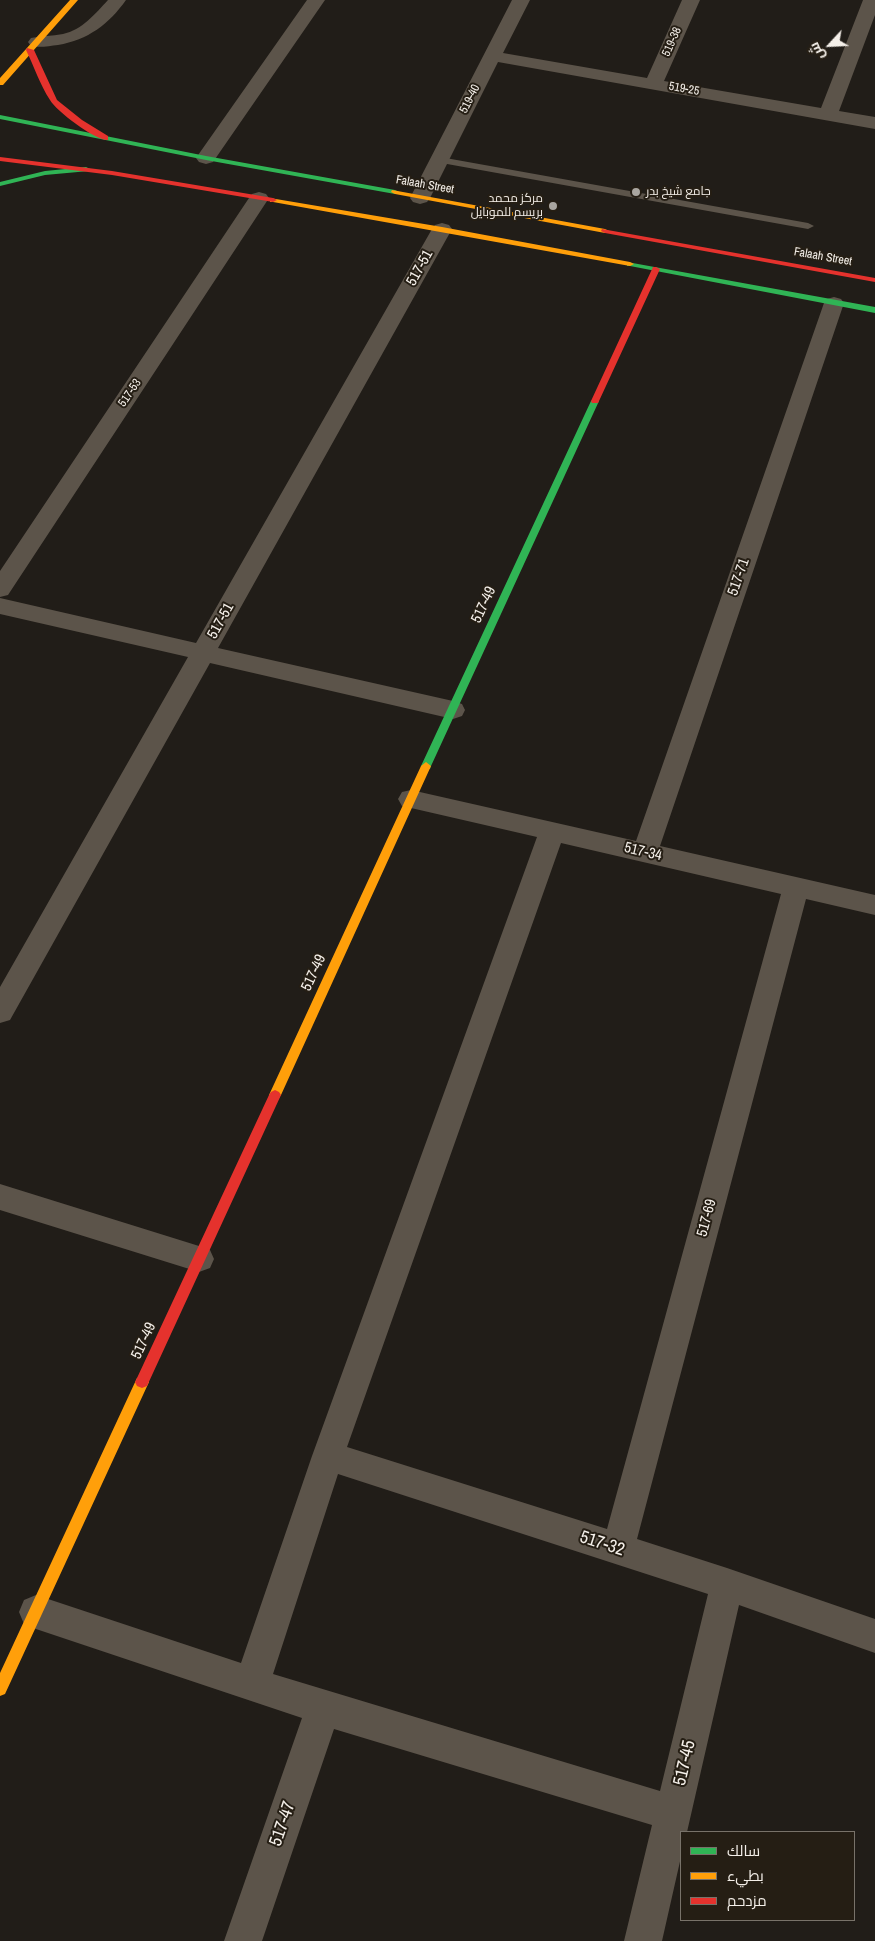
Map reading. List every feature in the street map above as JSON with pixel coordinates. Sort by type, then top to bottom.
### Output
[{"type":"main road","points":[[0,83],[74,0]]},
{"type":"main road","points":[[34,46],[54,101],[79,122],[105,138]]},
{"type":"main road","name":"Falaah Street","points":[[0,117],[420,198],[875,280]]},
{"type":"main road","points":[[0,159],[86,169],[442,229],[875,310]]},
{"type":"main road","points":[[0,184],[46,173],[86,169]]},
{"type":"main road","name":"517-49","points":[[0,1689],[656,269]]},
{"type":"street","points":[[34,46],[74,38],[86,32],[97,24],[117,0]]},
{"type":"street","points":[[206,158],[316,0]]},
{"type":"street","name":"519-40","points":[[420,198],[521,0]]},
{"type":"street","name":"519-38","points":[[653,84],[691,0]]},
{"type":"street","points":[[828,115],[872,0]]},
{"type":"street","name":"519-25","points":[[492,56],[875,123]]},
{"type":"street","name":"517-53","points":[[0,589],[259,198]]},
{"type":"street","name":"517-51","points":[[0,1012],[442,229]]},
{"type":"street","name":"517-71","points":[[645,852],[834,303]]},
{"type":"street","points":[[0,606],[453,710]]},
{"type":"street","name":"517-34","points":[[411,799],[796,887],[873,898]]},
{"type":"street","points":[[252,1683],[328,1456],[552,831]]},
{"type":"street","name":"517-69","points":[[618,1549],[796,887]]},
{"type":"street","points":[[0,1197],[198,1259]]},
{"type":"street","name":"517-32","points":[[328,1456],[726,1584],[875,1636]]},
{"type":"street","name":"517-45","points":[[643,1941],[726,1584]]},
{"type":"street","points":[[36,1612],[323,1708],[673,1814]]},
{"type":"street","name":"517-47","points":[[243,1941],[323,1708]]},
{"type":"lane","points":[[440,160],[808,226]]},
{"type":"traffic: fast","points":[[0,117],[206,158],[395,192]]},
{"type":"traffic: fast","points":[[0,184],[45,173],[86,169]]},
{"type":"traffic: fast","points":[[630,264],[875,310]]},
{"type":"traffic: fast","points":[[426,766],[595,401]]},
{"type":"traffic: slow","points":[[0,83],[74,0]]},
{"type":"traffic: slow","points":[[395,192],[605,231]]},
{"type":"traffic: slow","points":[[273,200],[630,264]]},
{"type":"traffic: slow","points":[[275,1095],[426,766]]},
{"type":"traffic: slow","points":[[0,1689],[142,1382]]},
{"type":"traffic: jam","points":[[30,50],[54,101],[79,122],[105,138]]},
{"type":"traffic: jam","points":[[0,159],[112,173],[273,200]]},
{"type":"traffic: jam","points":[[605,231],[875,280]]},
{"type":"traffic: jam","points":[[595,401],[656,269]]},
{"type":"traffic: jam","points":[[142,1382],[275,1095]]},
{"type":"place","name":"جامع شيخ بدر","points":[[636,192]]},
{"type":"place","name":"مركز محمد بريسم للموبايل","points":[[553,206]]}]
